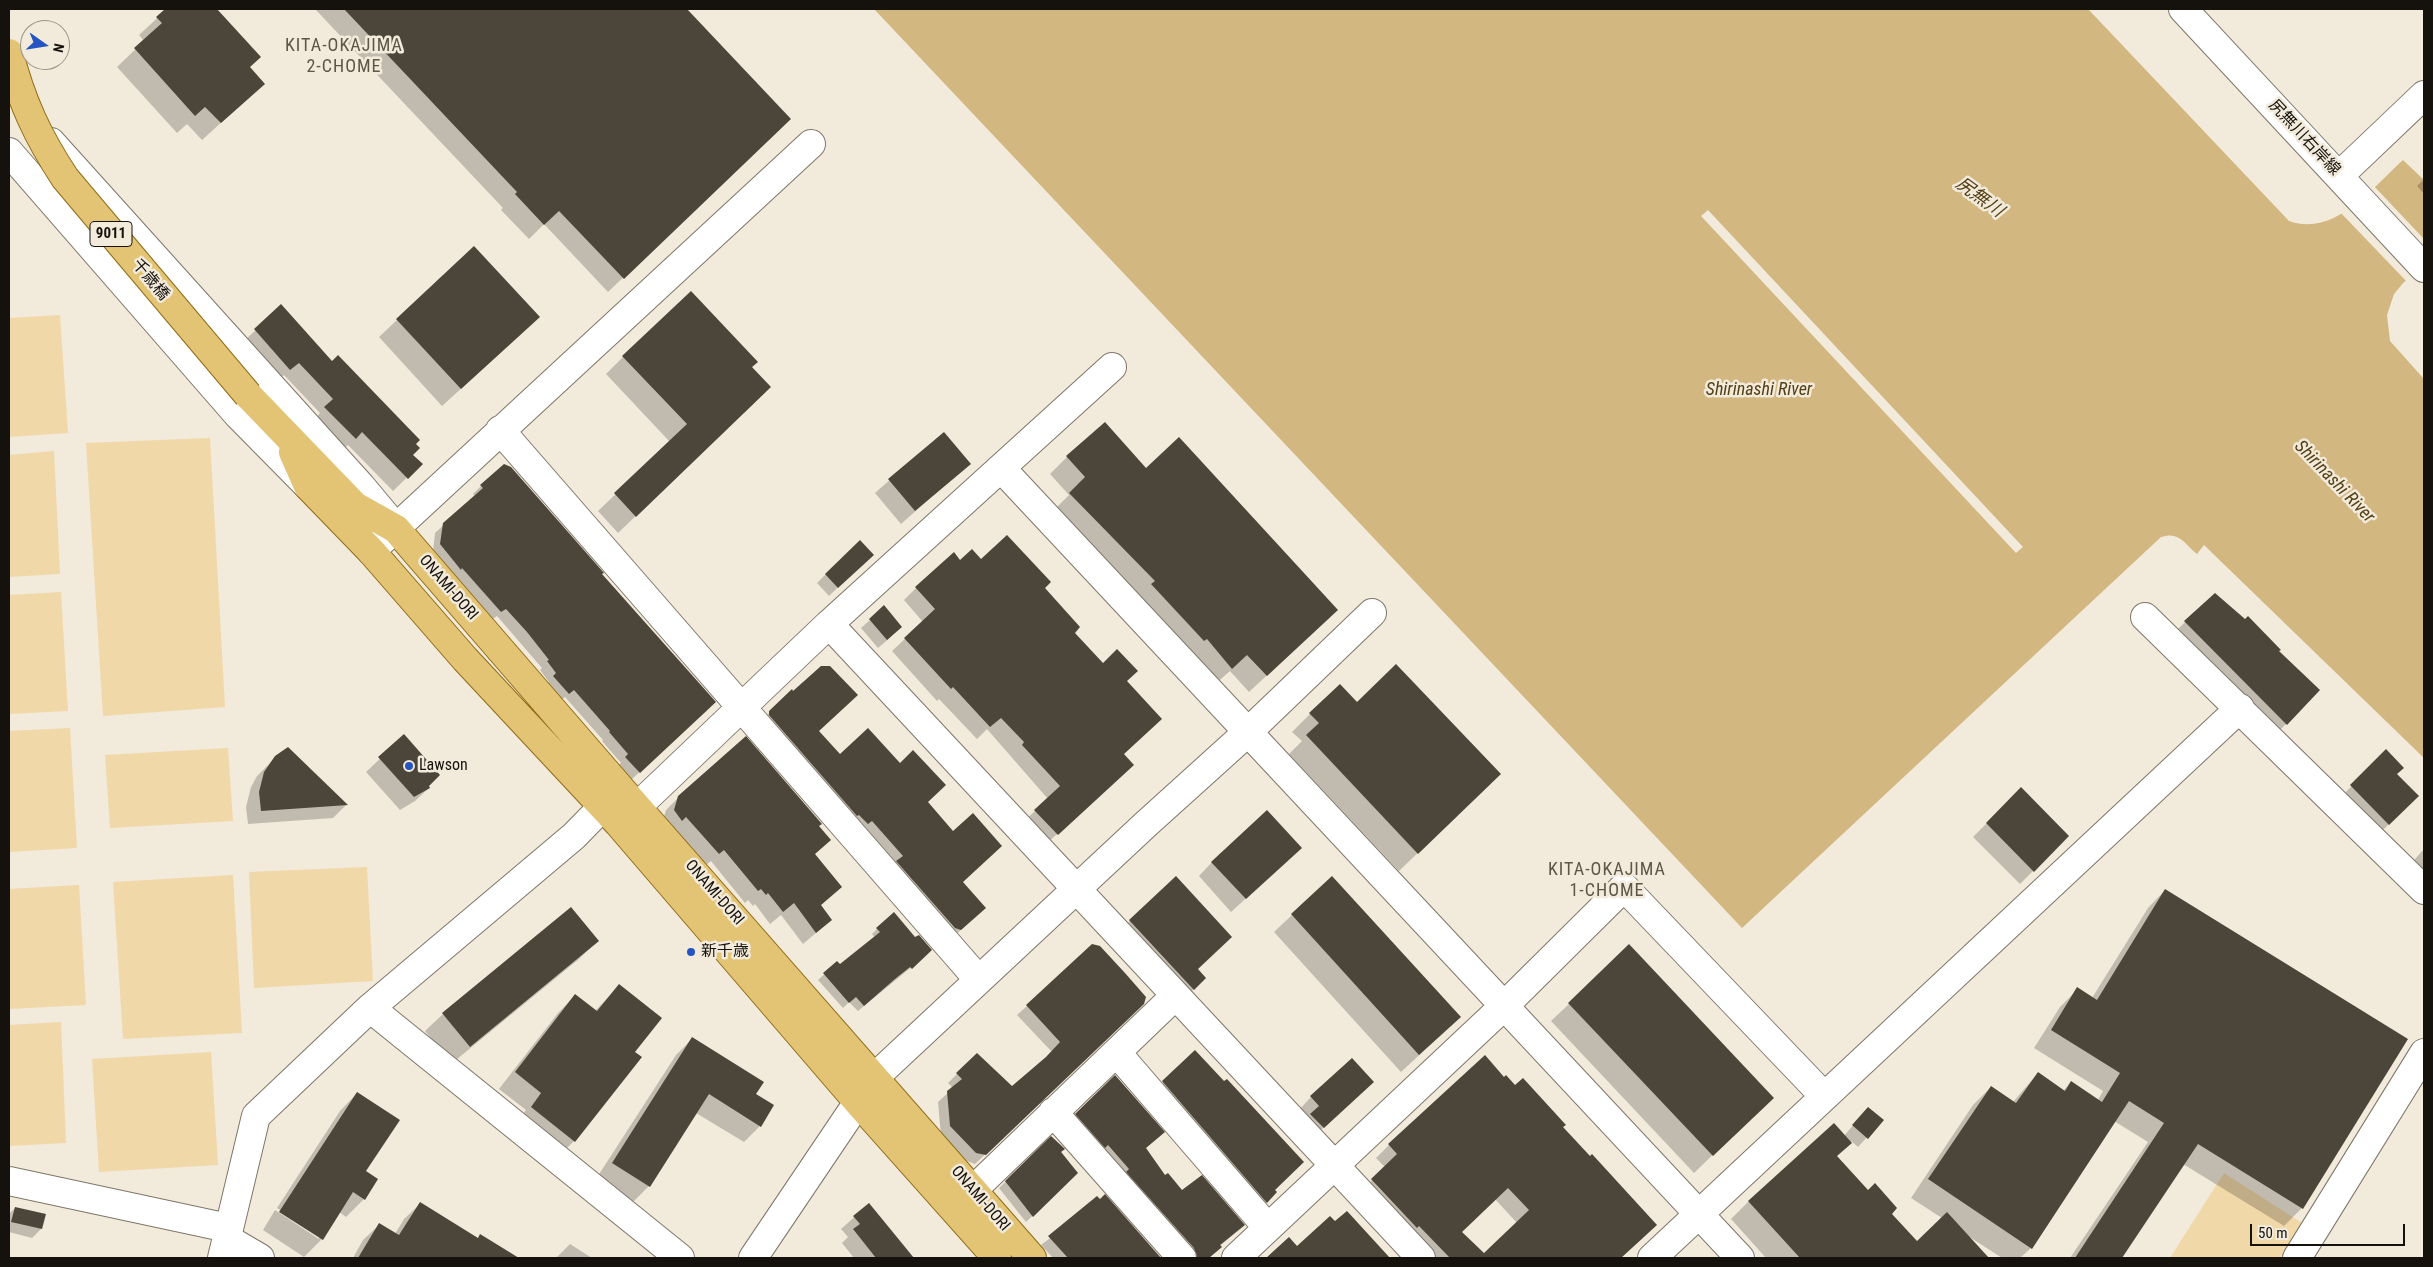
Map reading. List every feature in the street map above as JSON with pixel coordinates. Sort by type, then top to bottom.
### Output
[{"type":"main road","name":"千歳橋","points":[[9,53],[27,112],[44,146],[65,178],[248,395],[286,434]]},
{"type":"main road","name":"ONAMI-DORI","points":[[286,434],[355,506],[396,529],[858,1102],[997,1258]]},
{"type":"main road","points":[[286,434],[308,486]]},
{"type":"main road","name":"ONAMI-DORI","points":[[308,486],[371,551],[465,659],[620,807],[875,1077],[1032,1258]]},
{"type":"street","name":"尻無川右岸線","points":[[2182,9],[2424,268]]},
{"type":"street","points":[[9,82],[46,137],[361,486],[396,529]]},
{"type":"street","points":[[2345,182],[2424,95]]},
{"type":"street","points":[[9,145],[46,137]]},
{"type":"street","points":[[371,551],[811,144]]},
{"type":"street","points":[[9,152],[238,415],[308,486]]},
{"type":"street","points":[[226,1241],[256,1116],[370,1008],[574,836],[620,807],[741,707],[829,624],[1112,367]]},
{"type":"street","points":[[500,430],[978,979]]},
{"type":"street","points":[[1002,468],[1740,1258]]},
{"type":"street","points":[[760,1255],[875,1077],[978,979],[1248,731],[1372,613]]},
{"type":"street","points":[[2145,617],[2424,890]]},
{"type":"street","points":[[829,624],[1421,1258]]},
{"type":"street","points":[[1652,1258],[2240,708]]},
{"type":"street","points":[[1236,1258],[1503,1006],[1624,887],[1824,1096]]},
{"type":"street","points":[[973,1190],[1175,996]]},
{"type":"street","points":[[370,1008],[680,1258]]},
{"type":"street","points":[[1117,1053],[1268,1228]]},
{"type":"street","points":[[2297,1258],[2424,1053]]},
{"type":"street","points":[[1053,1112],[1182,1258]]},
{"type":"street","points":[[9,1181],[226,1241],[260,1258]]},
{"type":"shaded area","points":[[60,315],[68,433],[9,437],[9,318]]},
{"type":"shaded area","points":[[210,438],[225,707],[103,716],[86,443]]},
{"type":"shaded area","points":[[54,451],[60,574],[9,577],[9,455]]},
{"type":"shaded area","points":[[61,592],[68,711],[9,714],[9,595]]},
{"type":"shaded area","points":[[70,728],[77,848],[9,852],[9,731]]},
{"type":"shaded area","points":[[228,748],[233,821],[110,828],[105,755]]},
{"type":"shaded area","points":[[367,867],[373,981],[254,988],[249,872]]},
{"type":"shaded area","points":[[233,875],[242,1033],[123,1039],[113,882]]},
{"type":"shaded area","points":[[79,885],[86,1005],[9,1009],[9,889]]},
{"type":"shaded area","points":[[61,1022],[66,1143],[9,1146],[9,1025]]},
{"type":"shaded area","points":[[211,1052],[218,1165],[99,1172],[92,1059]]},
{"type":"shaded area","points":[[2224,1173],[2302,1223],[2280,1258],[2170,1258]]},
{"type":"water","name":"Shirinashi River","points":[[874,9],[2088,9],[2289,221],[2306,224],[2322,222],[2337,216],[2365,196],[2403,160],[2424,180],[2424,270],[2404,282],[2394,294],[2387,315],[2390,341],[2424,379],[2424,758],[2204,545],[2197,554],[2177,537],[2161,537],[1742,928]]},
{"type":"pier","points":[[2372,184],[2424,239],[2424,273],[2408,283],[2340,212]]},
{"type":"pier","points":[[1708,210],[2023,547],[2016,553],[1701,216]]},
{"type":"building","points":[[165,9],[217,9],[261,57],[250,67],[265,84],[221,123],[205,107],[195,116],[134,48],[162,23],[156,17]]},
{"type":"building","points":[[344,9],[687,9],[791,119],[624,279],[559,211],[544,225],[515,194],[517,192]]},
{"type":"building","points":[[474,246],[540,317],[461,389],[396,319]]},
{"type":"building","points":[[691,291],[758,362],[752,367],[771,387],[636,517],[614,493],[687,424],[622,356]]},
{"type":"building","points":[[281,304],[332,361],[338,355],[420,440],[416,444],[420,448],[413,455],[423,464],[408,479],[362,432],[356,439],[324,407],[333,399],[299,363],[290,370],[254,329]]},
{"type":"building","points":[[1105,422],[1146,468],[1179,437],[1338,610],[1267,676],[1247,655],[1232,669],[1207,639],[1204,641],[1151,584],[1155,581],[1069,493],[1085,477],[1066,456]]},
{"type":"building","points":[[944,432],[971,464],[915,511],[888,479]]},
{"type":"building","points":[[504,464],[511,467],[604,573],[602,574],[716,702],[640,773],[625,757],[628,754],[610,731],[574,690],[569,694],[553,676],[556,673],[547,661],[549,660],[527,632],[506,609],[501,612],[462,568],[461,570],[440,544],[443,523],[483,488],[480,485]]},
{"type":"building","points":[[1007,535],[1051,582],[1045,588],[1080,627],[1075,633],[1103,663],[1117,649],[1138,671],[1127,681],[1162,719],[1124,754],[1134,765],[1058,835],[1034,810],[1060,786],[1022,745],[1024,742],[1001,718],[990,727],[953,687],[951,689],[904,638],[935,609],[915,587],[954,552],[960,560],[972,549],[981,559]]},
{"type":"building","points":[[860,540],[874,555],[838,588],[825,574]]},
{"type":"building","points":[[2215,593],[2245,619],[2248,616],[2281,650],[2279,651],[2320,690],[2287,725],[2184,621]]},
{"type":"building","points":[[884,605],[902,627],[887,640],[869,619]]},
{"type":"building","points":[[1396,664],[1501,774],[1418,854],[1306,735],[1319,723],[1309,713],[1340,684],[1357,702]]},
{"type":"building","points":[[821,666],[830,666],[858,695],[819,731],[840,754],[868,728],[900,763],[913,750],[946,785],[928,802],[953,831],[973,813],[1002,846],[963,882],[986,908],[961,930],[955,928],[896,861],[903,856],[872,821],[868,824],[859,815],[857,816],[769,715],[769,711],[792,689],[793,691]]},
{"type":"building","name":"Lawson","points":[[404,734],[440,775],[429,786],[430,788],[414,797],[378,757]]},
{"type":"building","points":[[746,736],[822,824],[819,826],[831,840],[815,854],[842,887],[821,905],[832,920],[816,933],[794,903],[783,912],[768,893],[766,895],[761,889],[758,891],[724,850],[719,854],[686,817],[682,821],[674,810],[678,796]]},
{"type":"building","points":[[288,747],[348,805],[261,811],[259,792],[264,772],[275,756]]},
{"type":"building","points":[[2386,749],[2404,768],[2397,774],[2419,796],[2389,825],[2350,785]]},
{"type":"building","points":[[2021,787],[2069,836],[2034,872],[1986,823]]},
{"type":"building","points":[[1267,810],[1302,848],[1246,899],[1211,862]]},
{"type":"building","points":[[1176,876],[1232,937],[1198,969],[1206,978],[1194,990],[1129,920]]},
{"type":"building","points":[[1332,876],[1461,1017],[1419,1055],[1291,914]]},
{"type":"building","points":[[2165,889],[2408,1039],[2303,1209],[2198,1144],[2122,1258],[2075,1258],[2164,1123],[2129,1101],[2032,1249],[1928,1179],[1991,1086],[2016,1103],[2038,1072],[2065,1091],[2071,1081],[2102,1102],[2120,1073],[2051,1030],[2077,987],[2097,1000]]},
{"type":"building","points":[[571,907],[599,941],[470,1047],[442,1013]]},
{"type":"building","points":[[894,912],[915,937],[919,935],[932,950],[912,969],[910,967],[864,1006],[856,997],[849,1003],[823,973],[837,961],[840,964],[880,932],[876,928]]},
{"type":"building","points":[[1092,944],[1100,946],[1146,997],[1144,1004],[986,1155],[976,1153],[950,1126],[947,1091],[962,1079],[956,1073],[977,1053],[1012,1086],[1046,1057],[1060,1042],[1026,1005]]},
{"type":"building","points":[[1629,944],[1774,1098],[1713,1156],[1568,1003]]},
{"type":"building","points":[[619,984],[662,1018],[635,1052],[642,1057],[575,1142],[531,1107],[541,1093],[515,1072],[575,994],[597,1011]]},
{"type":"building","points":[[692,1037],[764,1082],[756,1094],[774,1105],[761,1127],[709,1094],[650,1187],[612,1163]]},
{"type":"building","points":[[1195,1050],[1224,1081],[1227,1079],[1304,1162],[1275,1190],[1277,1192],[1267,1203],[1162,1081]]},
{"type":"building","points":[[1485,1055],[1504,1077],[1506,1075],[1515,1085],[1523,1078],[1566,1125],[1563,1127],[1590,1156],[1592,1154],[1657,1225],[1621,1258],[1450,1258],[1419,1226],[1417,1228],[1371,1179],[1397,1154],[1388,1144]],"holes":[[[1508,1188],[1529,1210],[1484,1253],[1462,1232]]]},
{"type":"building","points":[[1352,1058],[1374,1082],[1324,1128],[1310,1114],[1319,1106],[1310,1096]]},
{"type":"building","points":[[1115,1075],[1165,1132],[1146,1148],[1165,1175],[1168,1173],[1182,1190],[1202,1175],[1245,1225],[1220,1245],[1222,1247],[1209,1258],[1197,1258],[1194,1248],[1126,1172],[1129,1169],[1108,1145],[1105,1148],[1075,1114]]},
{"type":"building","points":[[357,1092],[400,1120],[366,1171],[378,1179],[365,1200],[353,1192],[323,1240],[279,1212]]},
{"type":"building","points":[[1868,1107],[1884,1120],[1868,1139],[1852,1125]]},
{"type":"building","points":[[1834,1123],[1852,1143],[1837,1156],[1868,1190],[1875,1183],[1897,1208],[1892,1214],[1917,1241],[1947,1212],[1989,1258],[1800,1258],[1748,1201]]},
{"type":"building","points":[[1051,1136],[1065,1149],[1061,1152],[1078,1173],[1033,1217],[1005,1181]]},
{"type":"building","points":[[1105,1194],[1161,1258],[1068,1258],[1048,1236],[1097,1196],[1100,1199]]},
{"type":"building","points":[[420,1202],[478,1238],[480,1234],[519,1258],[358,1258],[379,1223],[399,1235]]},
{"type":"building","points":[[869,1203],[914,1258],[876,1258],[853,1229],[860,1224],[853,1216]]},
{"type":"building","points":[[15,1207],[46,1214],[42,1229],[11,1222]]},
{"type":"building","points":[[1347,1211],[1390,1258],[1266,1258],[1289,1237],[1297,1246],[1330,1216],[1335,1221]]},
{"type":"place","name":"Lawson","points":[[409,766]]},
{"type":"place","name":"新千歳","points":[[691,952]]},
{"type":"district","name":"KITA-OKAJIMA 2-CHOME","points":[[344,56]]},
{"type":"district","name":"KITA-OKAJIMA 1-CHOME","points":[[1607,880]]},
{"type":"water label","name":"尻無川","points":[[1979,198]]}]
